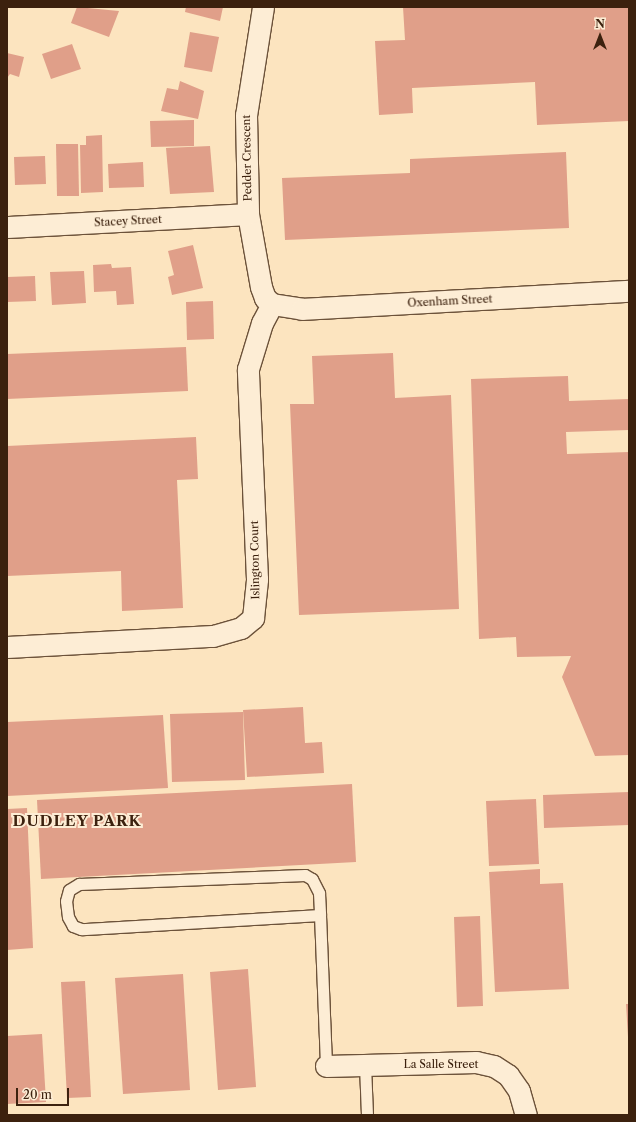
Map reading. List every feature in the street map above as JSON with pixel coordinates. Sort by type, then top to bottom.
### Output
[{"type":"street","name":"Pedder Crescent","points":[[263,7],[246,115],[248,214],[261,287],[265,298],[272,304]]},
{"type":"street","name":"Stacey Street","points":[[7,227],[248,214]]},
{"type":"street","name":"Oxenham Street","points":[[272,304],[302,309],[629,291]]},
{"type":"street","name":"Islington Court","points":[[7,647],[213,636],[241,628],[253,618],[257,579],[248,369],[262,323],[272,304]]},
{"type":"street","name":"La Salle Street","points":[[326,1066],[476,1062],[494,1066],[508,1075],[520,1091],[526,1115]]},
{"type":"lane","points":[[320,915],[81,929],[73,926],[68,918],[66,901],[69,890],[79,884],[305,875],[316,885],[320,915],[326,1066]]},
{"type":"lane","points":[[364,1065],[367,1115]]},
{"type":"building","points":[[77,7],[119,11],[109,37],[71,23]]},
{"type":"building","points":[[186,7],[223,7],[220,21],[185,12]]},
{"type":"building","points":[[403,7],[629,7],[629,121],[537,125],[535,82],[412,88],[413,113],[379,115],[375,41],[405,40]]},
{"type":"building","points":[[190,32],[219,37],[212,72],[184,67]]},
{"type":"building","points":[[72,44],[81,69],[51,79],[42,54]]},
{"type":"building","points":[[7,53],[24,57],[19,77],[10,74],[7,78]]},
{"type":"building","points":[[180,81],[204,91],[198,119],[161,111],[167,88],[178,90]]},
{"type":"building","points":[[194,120],[194,146],[151,147],[150,121]]},
{"type":"building","points":[[102,135],[103,192],[81,193],[80,145],[86,145],[86,136]]},
{"type":"building","points":[[56,144],[78,144],[79,196],[57,196]]},
{"type":"building","points":[[210,146],[214,192],[170,194],[166,148]]},
{"type":"building","points":[[566,152],[569,228],[285,240],[282,178],[410,173],[410,159]]},
{"type":"building","points":[[45,156],[46,184],[15,185],[14,157]]},
{"type":"building","points":[[143,162],[144,187],[109,188],[108,164]]},
{"type":"building","points":[[193,245],[203,288],[172,295],[168,277],[174,275],[168,251]]},
{"type":"building","points":[[111,264],[112,268],[131,267],[134,304],[117,305],[116,291],[94,292],[93,265]]},
{"type":"building","points":[[84,271],[86,303],[52,305],[50,272]]},
{"type":"building","points":[[35,276],[36,301],[7,302],[7,277]]},
{"type":"building","points":[[213,301],[214,339],[187,340],[186,302]]},
{"type":"building","points":[[186,347],[188,391],[7,399],[7,354]]},
{"type":"building","points":[[393,353],[395,398],[451,395],[459,609],[299,615],[290,404],[314,404],[312,356]]},
{"type":"building","points":[[568,376],[569,401],[629,399],[629,430],[566,432],[567,454],[629,452],[629,755],[595,756],[562,677],[571,656],[517,657],[516,637],[479,639],[471,379]]},
{"type":"building","points":[[196,437],[198,479],[177,480],[183,608],[122,611],[121,571],[7,576],[7,446]]},
{"type":"building","points":[[303,707],[305,743],[322,742],[324,773],[247,777],[243,710]]},
{"type":"building","points":[[243,712],[245,780],[172,782],[170,714]]},
{"type":"building","points":[[163,715],[168,788],[7,796],[7,722]]},
{"type":"building","points":[[352,784],[356,862],[41,879],[37,800]]},
{"type":"building","points":[[629,792],[629,825],[544,828],[543,795]]},
{"type":"building","points":[[536,799],[539,864],[489,866],[486,801]]},
{"type":"building","points":[[27,808],[33,948],[7,950],[7,809]]},
{"type":"building","points":[[540,869],[540,884],[563,883],[569,989],[495,992],[489,872]]},
{"type":"building","points":[[480,916],[483,1006],[457,1007],[454,917]]},
{"type":"building","points":[[248,969],[256,1087],[218,1090],[210,972]]},
{"type":"building","points":[[183,974],[190,1090],[123,1094],[115,978]]},
{"type":"building","points":[[85,981],[91,1097],[67,1098],[61,982]]},
{"type":"building","points":[[626,1004],[629,1004],[629,1037],[628,1037]]},
{"type":"building","points":[[42,1034],[46,1102],[7,1104],[7,1036]]},
{"type":"district","name":"DUDLEY PARK","points":[[77,821]]}]
